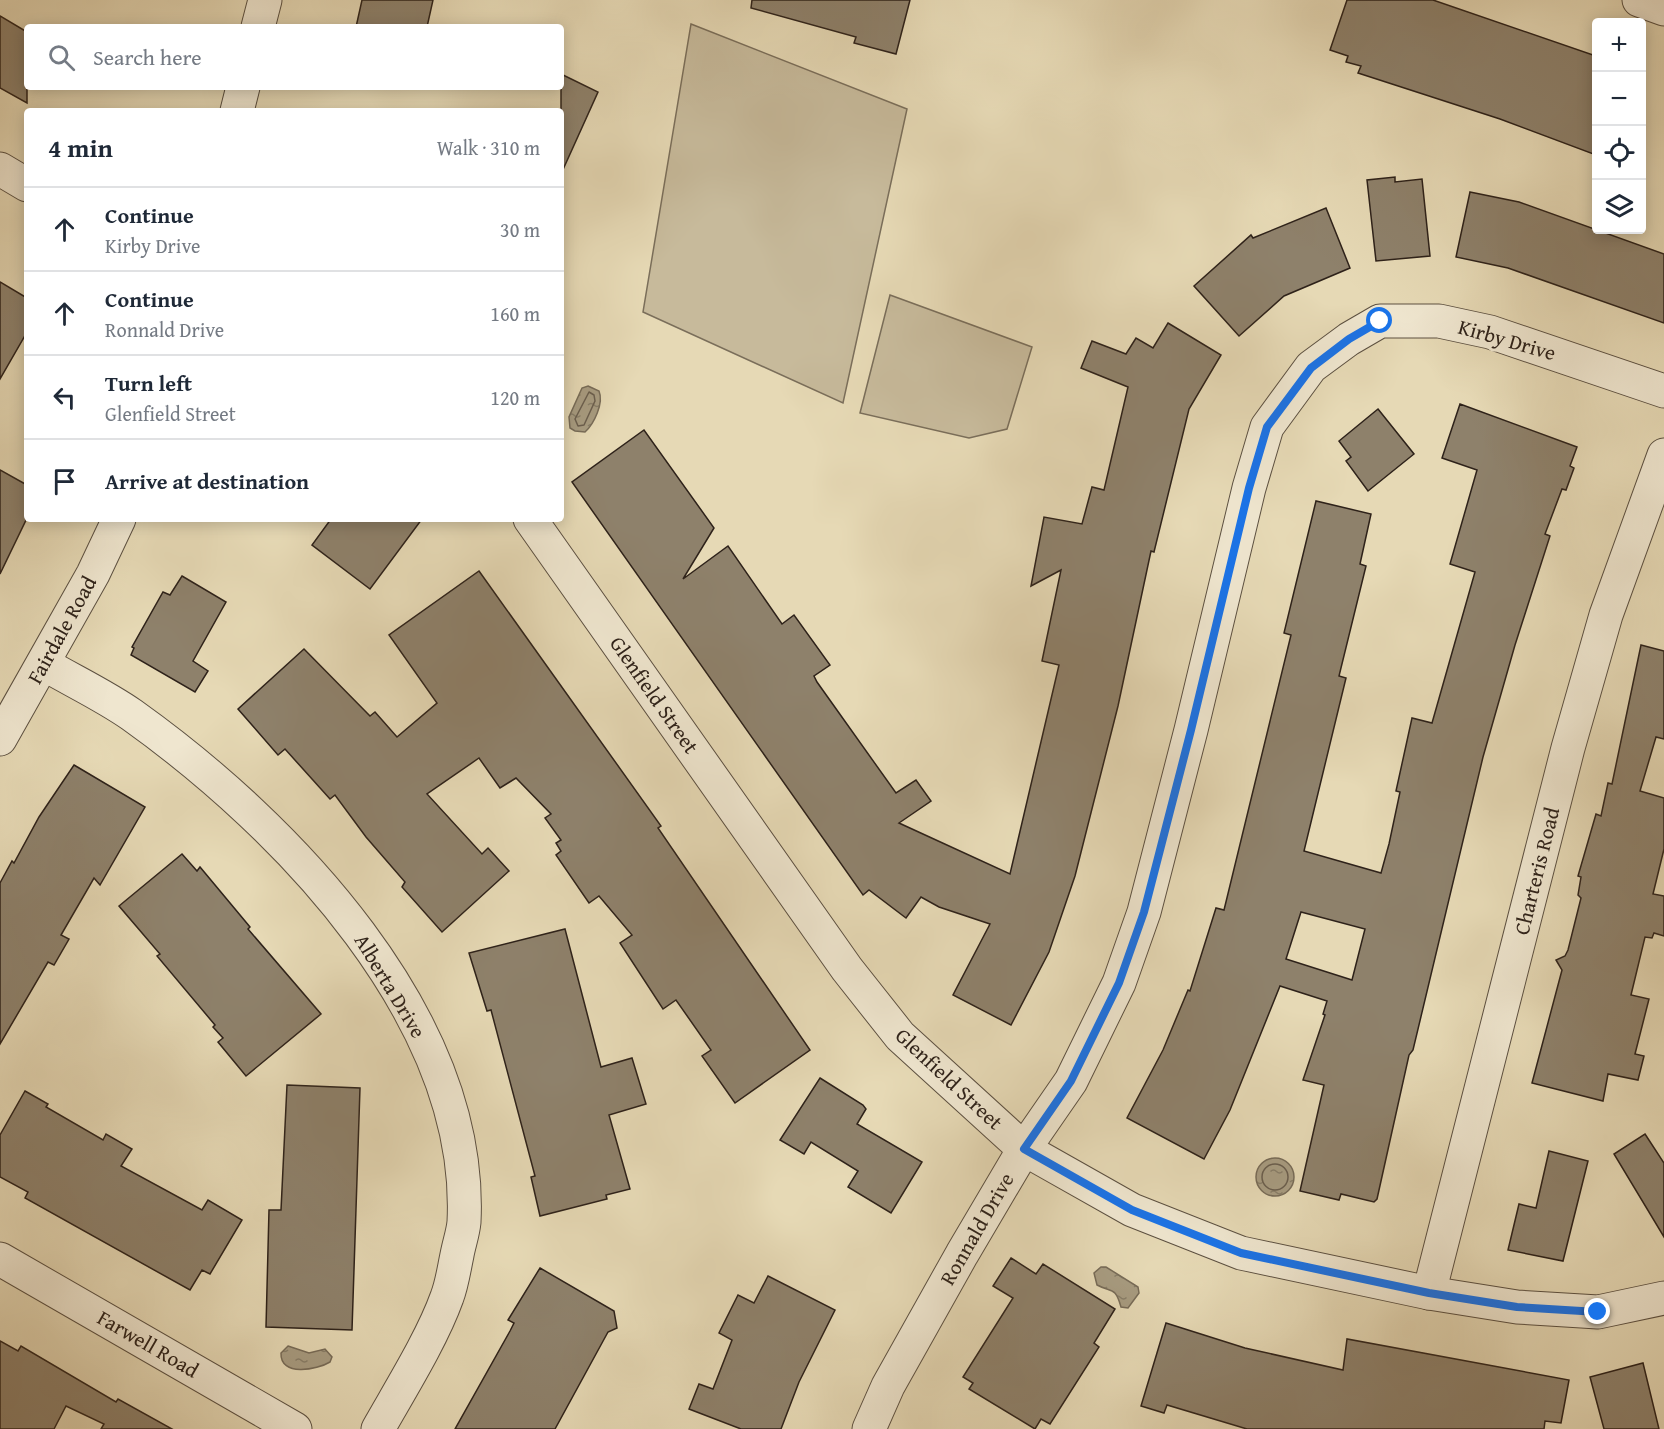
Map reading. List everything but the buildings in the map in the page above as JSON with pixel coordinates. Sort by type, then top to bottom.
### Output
[{"type":"street","points":[[259,24],[265,0]]},
{"type":"street","points":[[1639,0],[1664,9]]},
{"type":"street","points":[[238,108],[242,90]]},
{"type":"street","points":[[0,169],[24,183]]},
{"type":"street","name":"Kirby Drive","points":[[1276,415],[1311,368],[1349,339],[1380,321],[1439,321],[1490,332],[1664,391]]},
{"type":"street","name":"Ronnald Drive","points":[[869,1429],[899,1366],[1024,1149],[1071,1081],[1119,983],[1144,912],[1191,730],[1249,488],[1267,427],[1276,415]]},
{"type":"street","name":"Charteris Road","points":[[1429,1293],[1568,748],[1606,615],[1664,455]]},
{"type":"street","name":"Fairdale Road","points":[[0,739],[93,574],[118,522]]},
{"type":"street","name":"Glenfield Street","points":[[532,522],[847,969],[900,1036],[1024,1149],[1132,1210],[1241,1253],[1429,1293],[1517,1307],[1598,1312],[1664,1298]]},
{"type":"street","name":"Alberta Drive","points":[[44,664],[130,713],[185,755],[267,825],[347,915],[406,1005],[439,1069],[460,1144],[464,1223],[447,1297],[408,1376],[378,1429]]},
{"type":"street","name":"Farwell Road","points":[[0,1259],[295,1429]]},
{"type":"shaded area","points":[[691,24],[907,109],[843,403],[643,312]]},
{"type":"shaded area","points":[[890,295],[1032,347],[1007,429],[969,438],[860,413]]},
{"type":"water","points":[[588,386],[599,391],[599,407],[595,419],[585,432],[575,431],[570,428],[569,417],[582,388]]},
{"type":"water","points":[[1275,1158],[1288,1164],[1294,1177],[1288,1190],[1275,1196],[1262,1190],[1256,1177],[1262,1164]]},
{"type":"water","points":[[1101,1267],[1106,1267],[1138,1287],[1139,1293],[1128,1308],[1121,1307],[1115,1293],[1097,1285],[1094,1273]]},
{"type":"water","points":[[288,1346],[309,1353],[325,1349],[332,1357],[330,1362],[324,1365],[309,1369],[293,1369],[282,1361],[281,1353]]},
{"type":"route","points":[[1380,321],[1349,339],[1311,368],[1267,427],[1249,488],[1191,730],[1144,912],[1119,983],[1071,1081],[1024,1149],[1132,1210],[1241,1253],[1344,1277],[1429,1293],[1517,1307],[1598,1312]]}]
